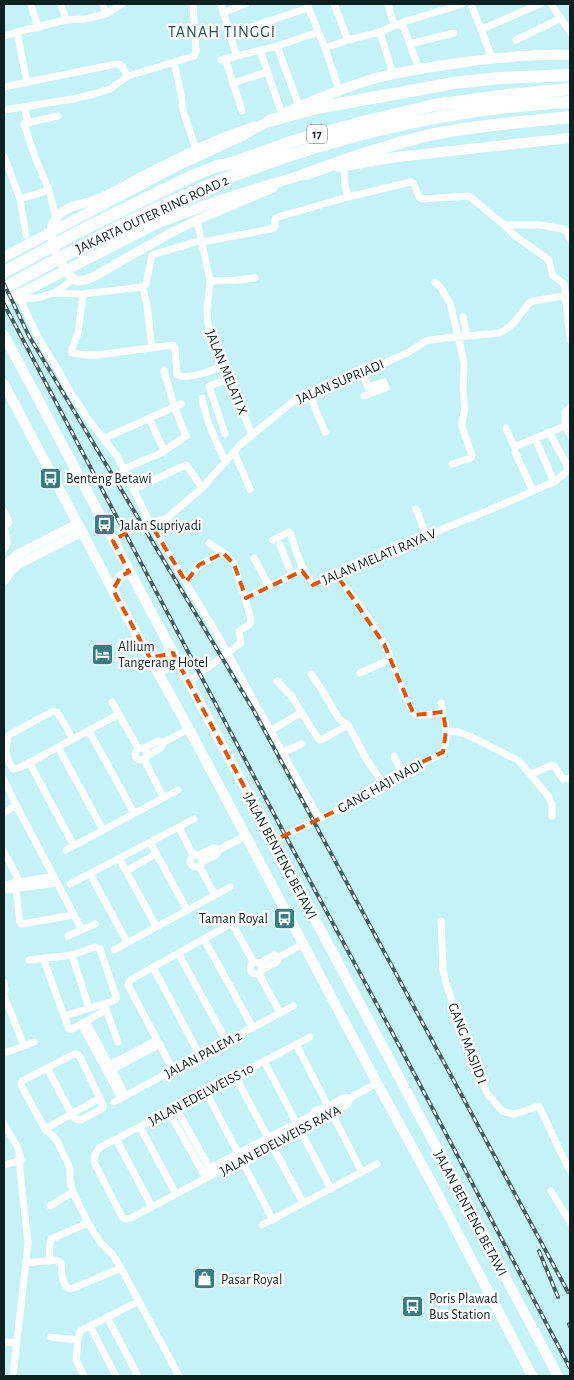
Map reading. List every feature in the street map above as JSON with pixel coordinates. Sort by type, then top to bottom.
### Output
[{"type":"highway","points":[[269,121],[317,108],[454,83],[500,78],[570,75]]},
{"type":"highway","name":"JAKARTA OUTER RING ROAD 2","points":[[4,272],[77,226],[217,166],[232,163],[297,140],[434,105],[570,89]]},
{"type":"highway","name":"JAKARTA OUTER RING ROAD 2","points":[[4,288],[86,244],[198,190],[300,152],[366,133],[435,118],[511,107],[570,102]]},
{"type":"highway","points":[[306,174],[379,148],[436,134],[570,117]]},
{"type":"main road","points":[[4,257],[77,226],[173,168],[244,135],[299,106],[339,90],[393,74],[418,69],[492,58],[567,54]]},
{"type":"main road","points":[[4,302],[92,256],[168,220],[245,192],[306,174],[397,157],[570,138]]},
{"type":"main road","name":"JALAN BENTENG BETAWI","points":[[4,336],[558,1376]]},
{"type":"main road","name":"JALAN BENTENG BETAWI","points":[[4,384],[377,1083],[433,1184],[532,1376]]},
{"type":"main road","points":[[103,571],[109,573],[116,572],[124,562]]},
{"type":"main road","points":[[113,590],[117,578],[130,572]]},
{"type":"main road","points":[[150,658],[164,657],[170,648]]},
{"type":"main road","points":[[160,675],[165,668],[180,666]]},
{"type":"street","points":[[32,4],[38,28]]},
{"type":"street","points":[[61,4],[66,20]]},
{"type":"street","points":[[102,4],[106,14]]},
{"type":"street","points":[[4,36],[66,20],[85,19],[106,14],[122,4]]},
{"type":"street","points":[[4,110],[73,100],[110,89],[128,76],[189,58],[196,54],[193,4]]},
{"type":"street","points":[[222,4],[236,55]]},
{"type":"street","points":[[224,12],[246,4]]},
{"type":"street","points":[[334,4],[348,40]]},
{"type":"street","points":[[388,4],[393,22],[404,28],[418,69]]},
{"type":"street","points":[[325,48],[463,4]]},
{"type":"street","points":[[472,4],[492,58]]},
{"type":"street","points":[[482,30],[540,4]]},
{"type":"street","points":[[552,4],[570,32]]},
{"type":"street","points":[[230,34],[307,6],[325,48],[339,90]]},
{"type":"street","points":[[516,40],[561,18]]},
{"type":"street","points":[[17,32],[27,82]]},
{"type":"street","points":[[242,111],[223,59],[277,46],[318,32]]},
{"type":"street","points":[[380,32],[393,74]]},
{"type":"street","points":[[410,44],[454,33]]},
{"type":"street","points":[[277,46],[299,106]]},
{"type":"street","points":[[260,50],[282,114]]},
{"type":"street","points":[[4,87],[119,63],[128,76]]},
{"type":"street","points":[[174,63],[183,111],[196,149]]},
{"type":"street","points":[[233,83],[267,72]]},
{"type":"street","points":[[24,106],[27,120],[24,124],[49,190],[56,218]]},
{"type":"street","points":[[26,123],[58,116]]},
{"type":"street","points":[[269,121],[233,133],[196,149],[99,199],[61,212],[56,218],[51,232],[52,241],[66,269],[74,279],[80,281],[93,277],[197,220],[306,174]]},
{"type":"street","points":[[4,156],[20,199],[26,235]]},
{"type":"street","points":[[344,166],[345,186],[348,197]]},
{"type":"street","points":[[152,348],[143,287],[146,284],[151,258],[154,254],[202,241],[273,229],[275,227],[275,219],[278,217],[348,197],[411,182],[414,184],[417,195],[422,199],[472,197],[514,235],[549,260],[553,276],[564,284],[568,296],[570,340]]},
{"type":"street","points":[[20,199],[49,190]]},
{"type":"street","name":"JALAN MELATI X","points":[[197,220],[210,281],[207,310],[211,338],[252,435]]},
{"type":"street","points":[[504,225],[540,225],[563,229],[567,232],[570,239]]},
{"type":"street","points":[[4,272],[20,299],[38,337],[69,390],[88,420],[117,456],[150,523],[185,580],[319,818]]},
{"type":"street","points":[[210,281],[255,278]]},
{"type":"street","points":[[54,294],[74,279]]},
{"type":"street","points":[[435,282],[450,303],[464,364],[463,391],[465,408],[462,428],[472,455],[471,458],[452,464]]},
{"type":"street","points":[[20,299],[54,294],[83,294],[143,287]]},
{"type":"street","points":[[83,294],[78,333],[72,353],[97,355],[174,346],[178,376],[202,374],[224,365]]},
{"type":"street","name":"JALAN SUPRIADI","points":[[113,541],[142,524],[166,518],[202,488],[252,435],[295,400],[362,373],[409,352],[426,342],[437,339],[499,333],[510,327],[533,301],[568,296]]},
{"type":"street","points":[[463,317],[467,336]]},
{"type":"street","points":[[124,469],[164,451],[186,436],[164,371]]},
{"type":"street","points":[[362,373],[368,387],[384,382],[386,388],[364,396]]},
{"type":"street","points":[[225,434],[210,386],[230,380]]},
{"type":"street","points":[[309,393],[325,432]]},
{"type":"street","points":[[202,398],[204,411],[217,446],[226,462]]},
{"type":"street","points":[[103,439],[177,405]]},
{"type":"street","points":[[570,408],[564,412],[566,426],[570,435]]},
{"type":"street","points":[[149,418],[164,451]]},
{"type":"street","points":[[506,428],[513,447],[566,426]]},
{"type":"street","points":[[549,432],[570,469]]},
{"type":"street","points":[[535,438],[554,482]]},
{"type":"street","points":[[234,452],[250,489]]},
{"type":"street","points":[[515,452],[533,491]]},
{"type":"street","points":[[134,490],[186,465],[202,488]]},
{"type":"street","name":"JALAN MELATI RAYA V","points":[[245,598],[304,571],[313,583],[318,583],[554,482],[570,469]]},
{"type":"street","points":[[416,509],[426,536]]},
{"type":"street","points":[[4,511],[9,522],[5,527],[7,545],[4,548]]},
{"type":"street","points":[[4,581],[10,572],[20,564],[57,540],[80,528]]},
{"type":"street","points":[[273,540],[289,532],[304,571]]},
{"type":"street","points":[[4,566],[18,554],[57,540]]},
{"type":"street","points":[[188,682],[241,643],[240,629],[250,624],[251,620],[234,564],[228,556],[209,543]]},
{"type":"street","points":[[280,545],[292,575]]},
{"type":"street","points":[[185,580],[199,565],[223,554]]},
{"type":"street","points":[[254,558],[269,586]]},
{"type":"street","points":[[336,574],[377,632],[415,715],[421,716],[443,712]]},
{"type":"street","points":[[360,673],[390,659]]},
{"type":"street","points":[[311,674],[339,719],[348,725],[367,760],[382,782]]},
{"type":"street","points":[[277,681],[290,693],[320,740],[348,725]]},
{"type":"street","points":[[112,702],[143,753],[163,797]]},
{"type":"street","name":"GANG HAJI NADI","points":[[273,841],[363,797],[382,782],[442,754],[445,748],[446,731],[442,703]]},
{"type":"street","points":[[73,739],[58,713],[53,711],[9,735],[5,753],[14,770],[58,747],[73,739],[88,731],[119,714]]},
{"type":"street","points":[[270,731],[302,712]]},
{"type":"street","points":[[143,753],[161,748],[164,742],[189,729]]},
{"type":"street","points":[[88,731],[134,813]]},
{"type":"street","points":[[446,731],[458,732],[472,737],[519,761],[550,797],[552,816]]},
{"type":"street","points":[[282,753],[300,744]]},
{"type":"street","points":[[58,747],[103,830]]},
{"type":"street","points":[[394,756],[402,772]]},
{"type":"street","points":[[29,762],[74,846]]},
{"type":"street","points":[[531,774],[552,765],[563,779],[570,778]]},
{"type":"street","points":[[4,780],[82,930]]},
{"type":"street","points":[[66,850],[178,790]]},
{"type":"street","points":[[4,812],[16,805]]},
{"type":"street","points":[[70,884],[194,818]]},
{"type":"street","points":[[179,827],[215,895]]},
{"type":"street","points":[[198,860],[216,855],[220,849],[246,836]]},
{"type":"street","points":[[150,842],[187,910]]},
{"type":"street","points":[[4,852],[18,885],[21,924],[74,915]]},
{"type":"street","points":[[126,871],[156,854]]},
{"type":"street","points":[[119,858],[156,926]]},
{"type":"street","points":[[90,874],[127,942]]},
{"type":"street","points":[[4,890],[53,876]]},
{"type":"street","points":[[4,885],[57,884]]},
{"type":"street","points":[[114,950],[230,887]]},
{"type":"street","points":[[174,1070],[128,985],[129,982],[132,978],[244,916]]},
{"type":"street","name":"GANG MASJID I","points":[[441,921],[443,969],[446,983],[460,1025],[487,1093],[502,1111],[509,1113],[520,1112],[539,1106],[570,1170]]},
{"type":"street","points":[[232,923],[259,968],[280,1013]]},
{"type":"street","points":[[68,936],[95,924]]},
{"type":"street","points":[[204,939],[252,1028]]},
{"type":"street","points":[[259,968],[277,962],[280,956],[303,944]]},
{"type":"street","points":[[29,960],[98,948],[116,999],[84,1023],[69,1029],[43,958]]},
{"type":"street","points":[[178,953],[227,1042]]},
{"type":"street","points":[[72,954],[89,1008]]},
{"type":"street","points":[[153,967],[200,1056]]},
{"type":"street","points":[[4,982],[4,994],[24,1046]]},
{"type":"street","name":"JALAN PALEM 2","points":[[114,1102],[292,1006]]},
{"type":"street","points":[[64,1016],[89,1008],[105,1007]]},
{"type":"street","points":[[105,1007],[118,1042]]},
{"type":"street","points":[[84,1023],[110,1068],[123,1097]]},
{"type":"street","points":[[84,1023],[123,1097]]},
{"type":"street","name":"JALAN EDELWEISS 10","points":[[125,1219],[122,1217],[94,1162],[99,1148],[310,1037]]},
{"type":"street","points":[[4,1053],[34,1042]]},
{"type":"street","points":[[110,1068],[159,1042]]},
{"type":"street","points":[[296,1044],[362,1172]]},
{"type":"street","points":[[45,1129],[100,1098],[79,1055],[74,1054],[22,1081],[21,1084],[45,1129],[57,1141],[70,1168],[70,1181],[73,1192],[88,1223],[100,1242],[113,1254],[179,1376]]},
{"type":"street","points":[[264,1061],[331,1189]]},
{"type":"street","points":[[47,1068],[71,1113]]},
{"type":"street","points":[[235,1076],[303,1204]]},
{"type":"street","name":"JALAN EDELWEISS RAYA","points":[[125,1219],[131,1218],[176,1194],[208,1173],[270,1140],[298,1126],[314,1120],[322,1120],[345,1097],[350,1098],[377,1083]]},
{"type":"street","points":[[206,1092],[273,1220]]},
{"type":"street","points":[[172,1110],[208,1173]]},
{"type":"street","points":[[4,1124],[17,1146],[21,1160],[20,1171],[28,1234],[13,1376]]},
{"type":"street","points":[[140,1127],[176,1194]]},
{"type":"street","points":[[116,1139],[152,1207]]},
{"type":"street","points":[[4,1165],[21,1160]]},
{"type":"street","points":[[262,1225],[376,1164]]},
{"type":"street","points":[[551,1191],[570,1222]]},
{"type":"street","points":[[50,1206],[73,1192]]},
{"type":"street","points":[[49,1261],[51,1239],[88,1223]]},
{"type":"street","points":[[25,1263],[59,1261],[65,1287],[68,1289],[121,1268]]},
{"type":"street","points":[[84,1376],[76,1362],[78,1338],[81,1330],[138,1301]]},
{"type":"street","points":[[107,1317],[138,1376]]},
{"type":"street","points":[[90,1326],[116,1376]]},
{"type":"street","points":[[50,1336],[78,1338]]},
{"type":"street","points":[[4,1342],[16,1344]]},
{"type":"highlighted area","points":[[141,523],[150,523],[186,582],[199,565],[223,553],[234,564],[246,598],[302,571],[313,585],[336,574],[384,644],[414,715],[443,712],[446,731],[443,752],[393,776],[348,805],[273,841],[173,653],[150,658],[113,590],[121,576],[129,572],[113,541]]},
{"type":"railway","points":[[4,284],[29,336],[254,711],[568,1292]]},
{"type":"railway","points":[[4,304],[570,1368]]},
{"type":"railway","points":[[539,1251],[558,1297]]},
{"type":"place","name":"Benteng Betawi","points":[[50,478]]},
{"type":"place","name":"Jalan Supriyadi","points":[[104,525]]},
{"type":"place","name":"Allium Tangerang Hotel","points":[[102,654]]},
{"type":"place","name":"Taman Royal","points":[[284,918]]},
{"type":"place","name":"Pasar Royal","points":[[205,1279]]},
{"type":"place","name":"Poris Plawad Bus Station","points":[[413,1306]]},
{"type":"district","name":"TANAH TINGGI","points":[[222,31]]}]
